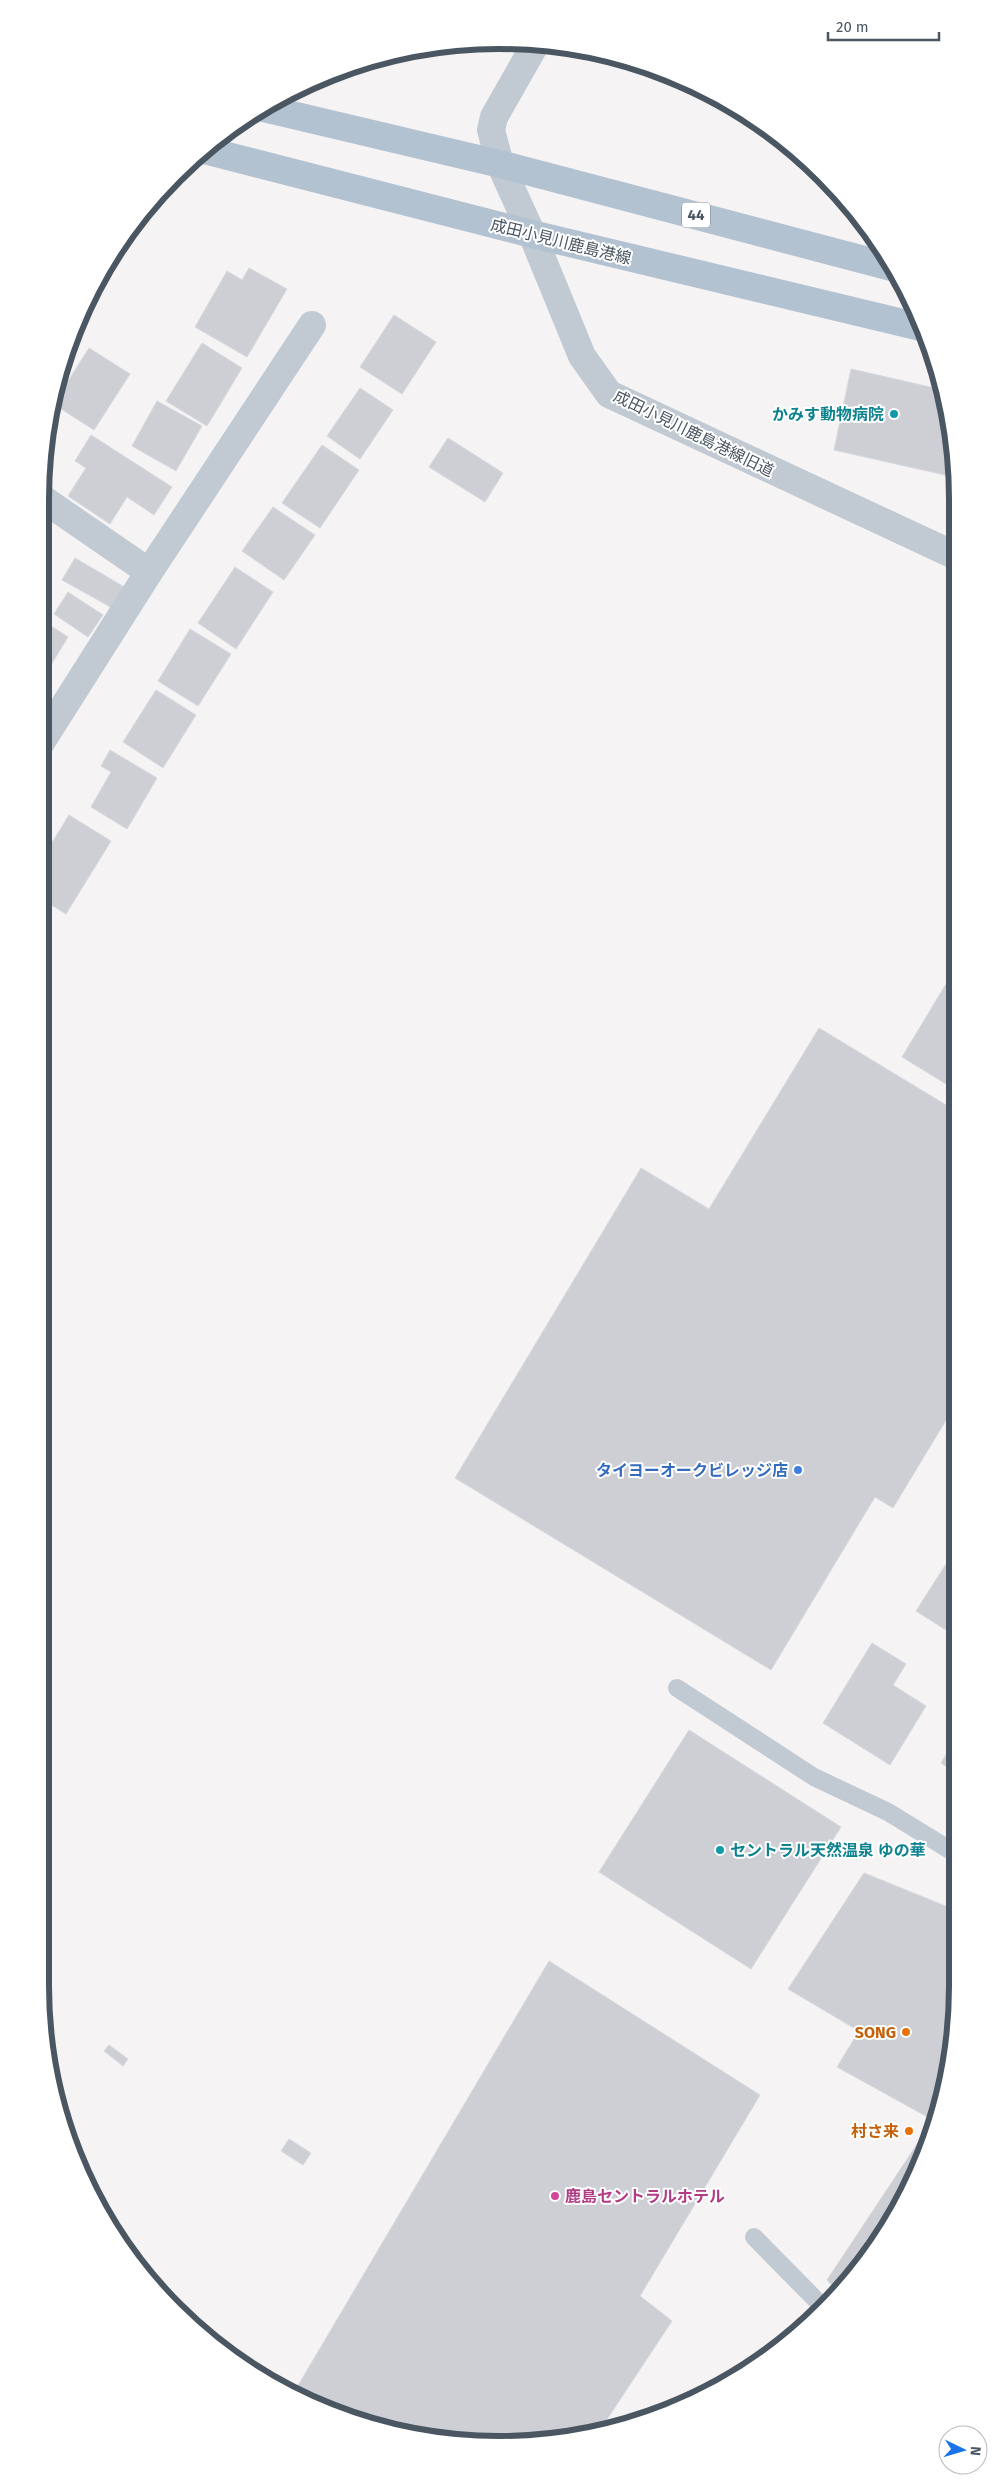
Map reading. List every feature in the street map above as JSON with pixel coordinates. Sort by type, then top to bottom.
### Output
[{"type":"main road","name":"44","points":[[272,110],[500,164],[883,265]]},
{"type":"main road","name":"成田小見川鹿島港線","points":[[212,152],[532,234],[914,326]]},
{"type":"street","name":"成田小見川鹿島港線旧道","points":[[532,50],[494,117],[491,130],[500,164],[532,234],[582,356],[609,394],[949,553]]},
{"type":"street","points":[[49,730],[149,572],[312,325]]},
{"type":"street","points":[[49,503],[149,572]]},
{"type":"lane","points":[[677,1688],[814,1777],[888,1812],[949,1849]]},
{"type":"lane","points":[[754,2237],[819,2302]]},
{"type":"building","points":[[249,268],[287,289],[247,357],[195,327],[227,271],[242,280]]},
{"type":"building","points":[[394,315],[436,342],[402,394],[360,367]]},
{"type":"building","points":[[202,343],[242,368],[207,426],[166,401]]},
{"type":"building","points":[[89,348],[130,374],[94,430],[58,407],[62,391]]},
{"type":"building","name":"かみす動物病院","points":[[851,369],[935,388],[941,411],[948,476],[834,450]]},
{"type":"building","points":[[360,388],[393,410],[360,459],[327,436]]},
{"type":"building","points":[[157,401],[202,426],[176,471],[132,446]]},
{"type":"building","points":[[91,435],[172,487],[154,515],[127,497],[110,524],[68,496],[86,468],[75,461]]},
{"type":"building","points":[[448,438],[503,473],[485,502],[429,467]]},
{"type":"building","points":[[322,445],[359,470],[320,528],[282,503]]},
{"type":"building","points":[[273,507],[315,535],[284,580],[242,551]]},
{"type":"building","points":[[75,558],[126,588],[114,609],[62,580]]},
{"type":"building","points":[[235,567],[273,592],[236,649],[198,623]]},
{"type":"building","points":[[68,592],[103,615],[88,637],[54,614]]},
{"type":"building","points":[[49,625],[68,637],[49,668]]},
{"type":"building","points":[[190,629],[231,654],[198,706],[158,681]]},
{"type":"building","points":[[156,690],[196,715],[163,768],[123,742]]},
{"type":"building","points":[[110,750],[157,778],[127,829],[91,807],[111,772],[101,766]]},
{"type":"building","points":[[69,815],[111,841],[66,914],[49,904],[49,847]]},
{"type":"building","points":[[949,979],[949,1086],[902,1057]]},
{"type":"building","points":[[819,1028],[949,1107],[949,1415],[893,1508],[875,1497],[771,1670],[455,1478],[641,1168],[709,1209]]},
{"type":"building","points":[[946,1564],[949,1566],[949,1632],[916,1611]]},
{"type":"building","points":[[872,1643],[906,1664],[893,1685],[926,1706],[890,1765],[823,1723]]},
{"type":"building","name":"セントラル天然温泉 ゆの華","points":[[689,1730],[841,1827],[751,1969],[599,1872]]},
{"type":"building","points":[[949,1750],[949,1768],[941,1763]]},
{"type":"building","points":[[864,1873],[949,1907],[948,2015],[941,2074],[929,2118],[837,2067],[859,2031],[788,1989]]},
{"type":"building","name":"鹿島セントラルホテル","points":[[549,1961],[760,2095],[640,2296],[672,2321],[604,2424],[587,2428],[528,2435],[499,2436],[440,2432],[382,2421],[327,2402],[296,2388]]},
{"type":"building","points":[[109,2045],[128,2059],[123,2066],[104,2051]]},
{"type":"building","points":[[924,2133],[903,2185],[873,2236],[834,2287],[827,2280]]},
{"type":"building","points":[[289,2139],[311,2153],[303,2165],[281,2151]]},
{"type":"place","name":"かみす動物病院","points":[[894,414]]},
{"type":"place","name":"タイヨーオークビレッジ店","points":[[798,1470]]},
{"type":"place","name":"セントラル天然温泉 ゆの華","points":[[720,1850]]},
{"type":"place","name":"SONG","points":[[906,2032]]},
{"type":"place","name":"村さ来","points":[[909,2131]]},
{"type":"place","name":"鹿島セントラルホテル","points":[[555,2196]]}]
